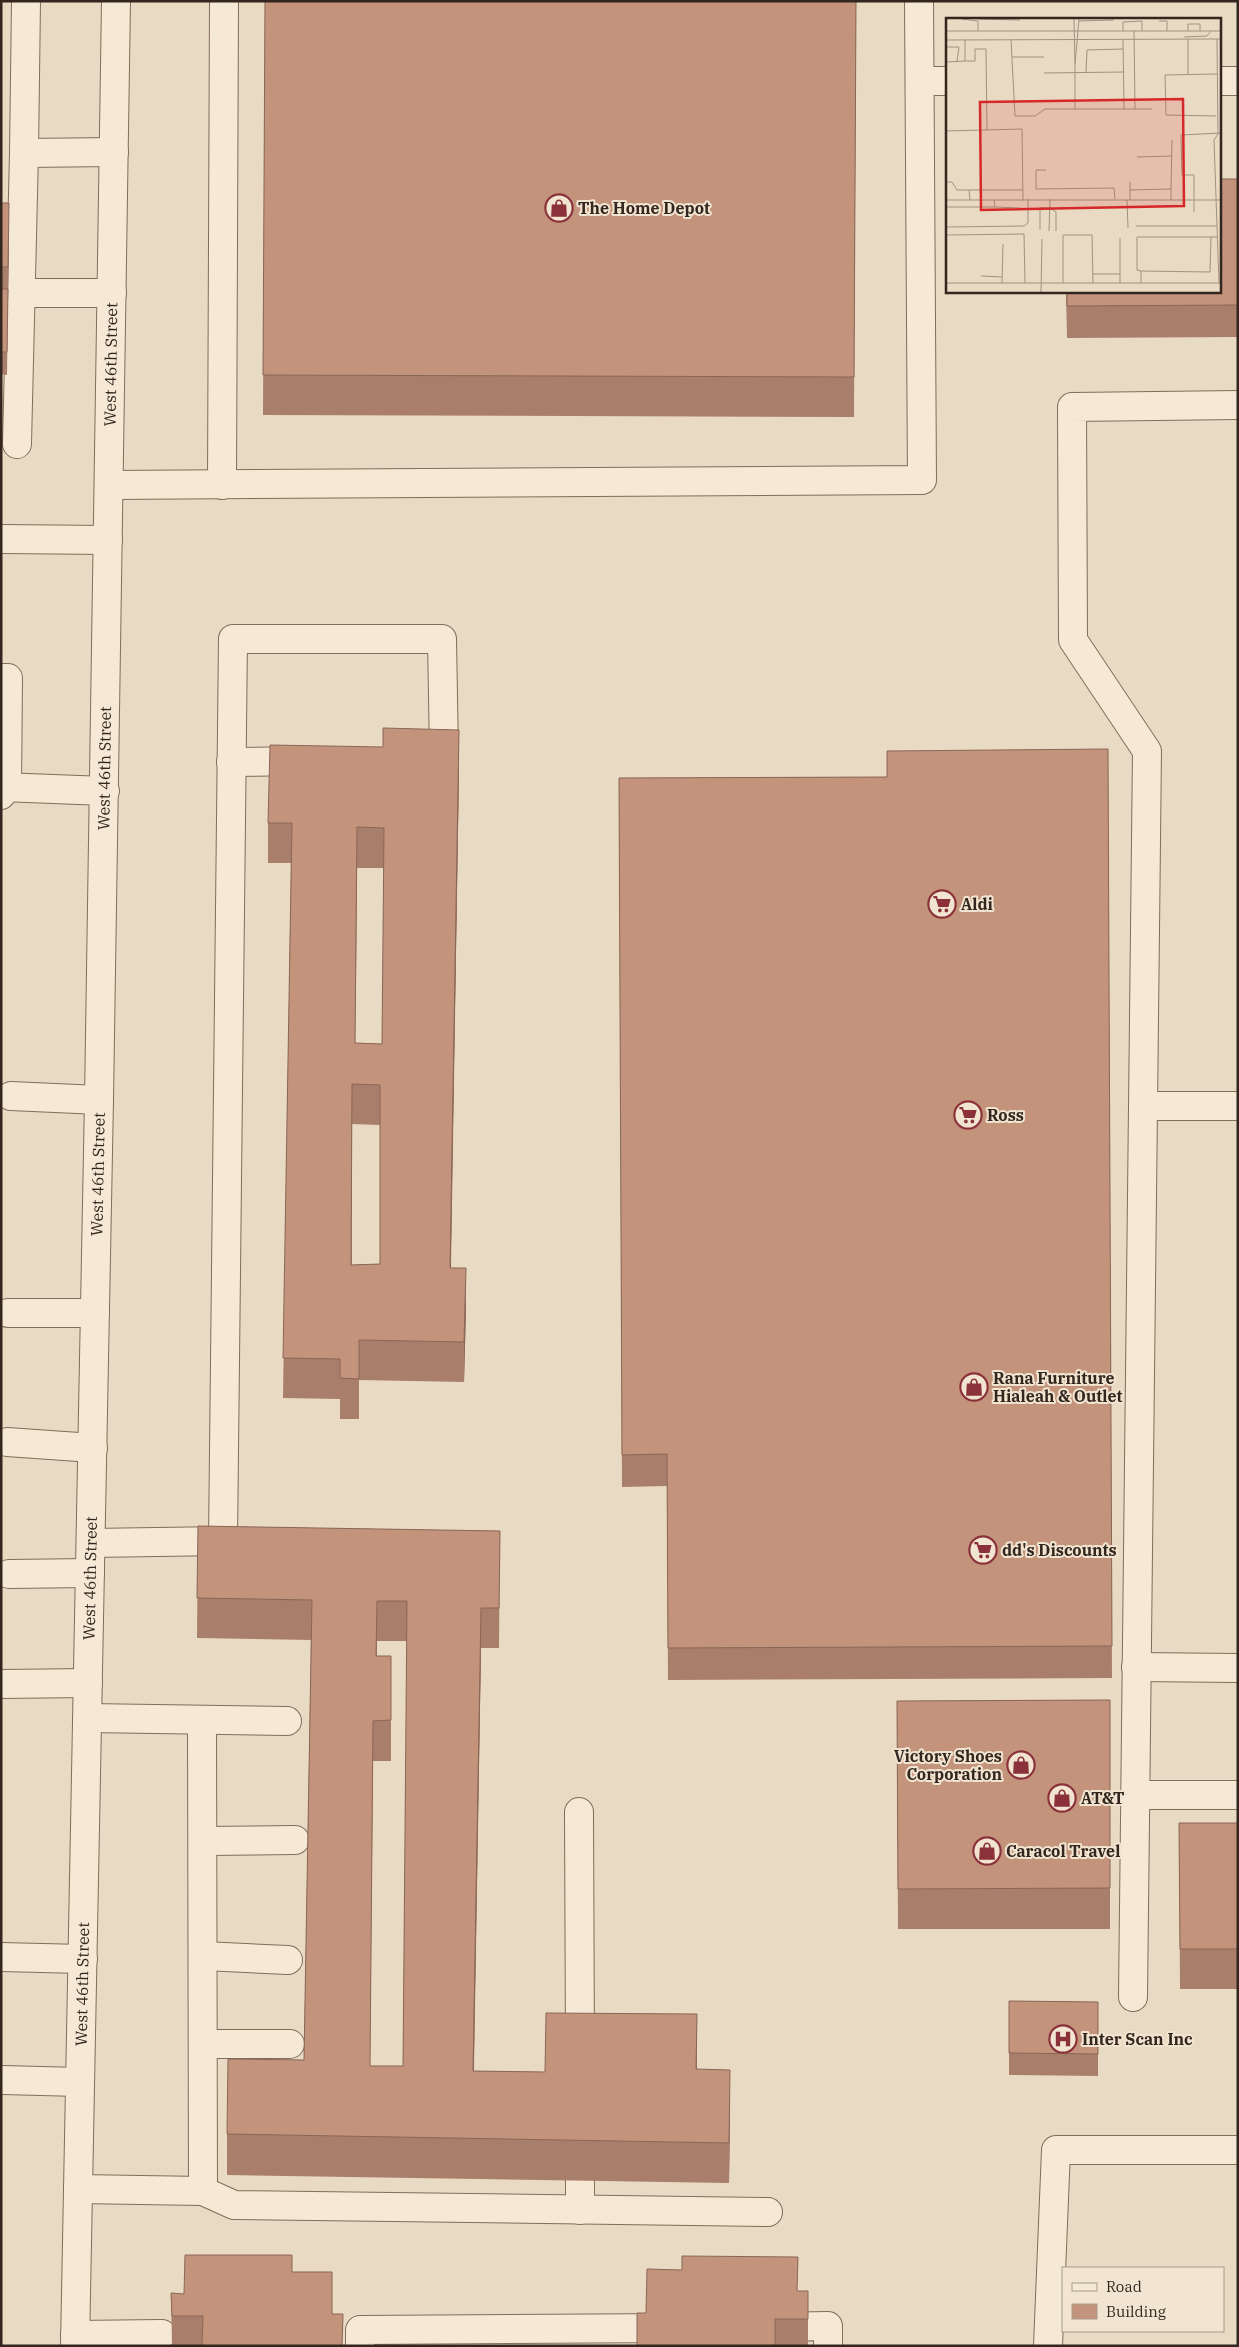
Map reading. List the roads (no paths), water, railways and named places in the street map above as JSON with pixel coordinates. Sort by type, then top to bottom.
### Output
[{"type":"street","points":[[17,444],[26,1]]},
{"type":"street","name":"West 46th Street","points":[[75,2340],[105,791],[116,1]]},
{"type":"street","points":[[222,485],[224,1]]},
{"type":"street","points":[[109,485],[922,480],[919,1]]},
{"type":"street","points":[[920,81],[946,81]]},
{"type":"street","points":[[1222,81],[1238,81]]},
{"type":"street","points":[[24,153],[114,152]]},
{"type":"street","points":[[20,292],[112,294]]},
{"type":"street","points":[[1133,1997],[1147,751],[1072,640],[1072,406],[1238,406]]},
{"type":"street","points":[[1,539],[108,540]]},
{"type":"street","points":[[91,1543],[223,1541],[233,639],[442,639],[444,752]]},
{"type":"street","points":[[1,678],[8,678],[3,790],[105,791]]},
{"type":"street","points":[[231,762],[334,760]]},
{"type":"street","points":[[11,1096],[99,1100]]},
{"type":"street","points":[[1143,1106],[1238,1106]]},
{"type":"street","points":[[8,1313],[95,1313]]},
{"type":"street","points":[[7,1442],[92,1448]]},
{"type":"street","points":[[9,1574],[90,1573]]},
{"type":"street","points":[[1136,1667],[1238,1668]]},
{"type":"street","points":[[1,1684],[88,1683]]},
{"type":"street","points":[[87,1718],[287,1721]]},
{"type":"street","points":[[202,1720],[203,2191]]},
{"type":"street","points":[[1135,1795],[1238,1795]]},
{"type":"street","points":[[579,1812],[580,2080]]},
{"type":"street","points":[[203,1841],[295,1840]]},
{"type":"street","points":[[203,1956],[288,1960]]},
{"type":"street","points":[[1,1957],[83,1959]]},
{"type":"street","points":[[203,2044],[290,2044]]},
{"type":"street","points":[[2,2080],[80,2082]]},
{"type":"street","points":[[580,2120],[580,2210]]},
{"type":"street","points":[[1048,2346],[1056,2150],[1238,2150]]},
{"type":"street","points":[[78,2189],[203,2191],[234,2205],[768,2212]]},
{"type":"street","points":[[741,2327],[828,2326],[828,2346]]},
{"type":"street","points":[[360,2346],[360,2330],[703,2328]]},
{"type":"street","points":[[75,2340],[162,2334]]},
{"type":"place","name":"The Home Depot","points":[[559,208]]},
{"type":"place","name":"Aldi","points":[[942,904]]},
{"type":"place","name":"Ross","points":[[968,1115]]},
{"type":"place","name":"Rana Furniture Hialeah & Outlet","points":[[974,1387]]},
{"type":"place","name":"dd's Discounts","points":[[983,1550]]},
{"type":"place","name":"Victory Shoes Corporation","points":[[1021,1765]]},
{"type":"place","name":"AT&T","points":[[1062,1798]]},
{"type":"place","name":"Caracol Travel","points":[[987,1851]]},
{"type":"place","name":"Inter Scan Inc","points":[[1063,2039]]}]
